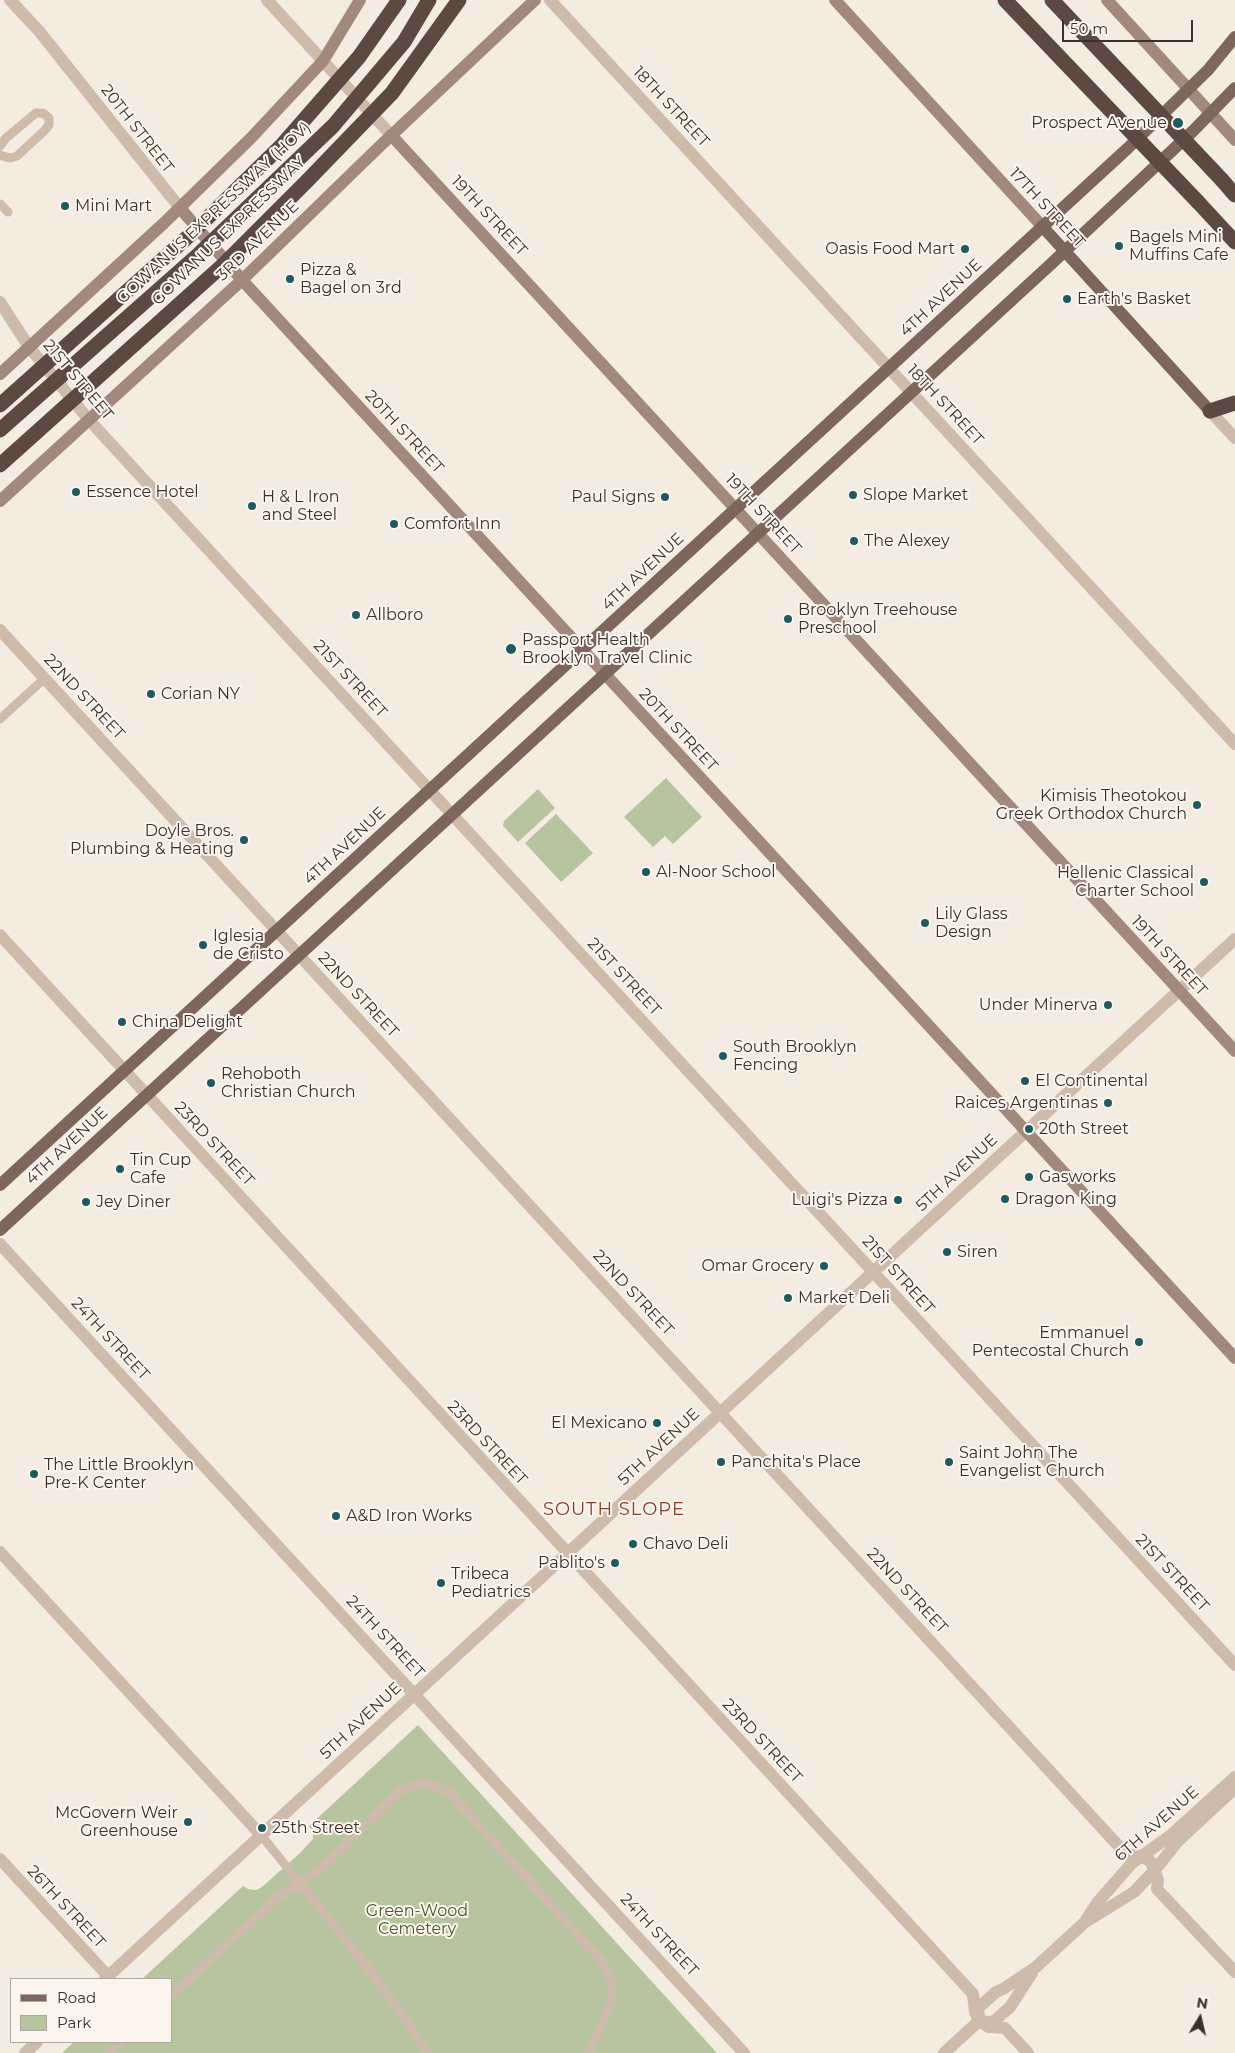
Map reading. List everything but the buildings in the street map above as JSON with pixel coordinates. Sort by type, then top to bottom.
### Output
[{"type":"highway","name":"GOWANUS EXPRESSWAY","points":[[0,405],[191,234],[283,144],[359,57],[399,0]]},
{"type":"highway","name":"GOWANUS EXPRESSWAY (HOV)","points":[[0,430],[199,254],[334,126],[404,42],[429,0]]},
{"type":"highway","name":"GOWANUS EXPRESSWAY","points":[[0,465],[223,265],[308,180],[392,94],[459,0]]},
{"type":"highway","points":[[1005,0],[1235,242]]},
{"type":"highway","points":[[1052,0],[1235,195]]},
{"type":"highway","points":[[1210,411],[1235,403]]},
{"type":"main road","name":"3RD AVENUE","points":[[0,501],[242,280],[535,0]]},
{"type":"main road","name":"17TH STREET","points":[[835,0],[1210,411]]},
{"type":"main road","points":[[1107,0],[1235,140]]},
{"type":"main road","points":[[0,374],[180,208],[251,138],[323,61],[358,4]]},
{"type":"main road","name":"4TH AVENUE","points":[[0,1186],[1128,148],[1208,70],[1235,37]]},
{"type":"main road","name":"4TH AVENUE","points":[[0,1230],[1065,250],[1235,88]]},
{"type":"main road","name":"19TH STREET","points":[[392,135],[1235,1051]]},
{"type":"main road","name":"20TH STREET","points":[[180,208],[242,280],[1235,1358]]},
{"type":"street","name":"20TH STREET","points":[[10,0],[40,31],[180,208]]},
{"type":"street","name":"19TH STREET","points":[[267,0],[392,135]]},
{"type":"street","name":"18TH STREET","points":[[550,0],[1235,744]]},
{"type":"street","name":"21ST STREET","points":[[0,302],[29,347],[89,420],[1235,1665]]},
{"type":"street","name":"17TH STREET","points":[[1210,411],[1235,438]]},
{"type":"street","name":"22ND STREET","points":[[0,630],[1126,1854],[1142,1856],[1151,1862],[1158,1880],[1158,1889],[1235,1972]]},
{"type":"street","name":"23RD STREET","points":[[0,935],[973,1994],[975,2012],[979,2021]]},
{"type":"street","name":"5TH AVENUE","points":[[107,1978],[1235,939]]},
{"type":"street","name":"24TH STREET","points":[[0,1244],[744,2053]]},
{"type":"street","points":[[0,1552],[261,1835]]},
{"type":"street","name":"6TH AVENUE","points":[[1084,1922],[1097,1903],[1132,1863],[1170,1836],[1235,1777]]},
{"type":"street","name":"6TH AVENUE","points":[[979,2021],[978,2008],[996,1992],[1036,1967],[1084,1922],[1134,1892],[1155,1870],[1178,1841],[1235,1788]]},
{"type":"street","name":"26TH STREET","points":[[0,1859],[107,1978]]},
{"type":"street","name":"6TH AVENUE","points":[[979,2021],[992,2023],[1010,2007],[1036,1967]]},
{"type":"street","name":"6TH AVENUE","points":[[944,2053],[979,2021]]},
{"type":"street","points":[[979,2021],[989,2027],[1005,2028],[1028,2053]]},
{"type":"street","points":[[25,2053],[36,2043]]},
{"type":"lane","points":[[0,146],[6,138],[36,113],[43,113],[49,118],[49,124],[44,131],[17,156],[10,158],[0,155]]},
{"type":"lane","points":[[0,204],[8,212]]},
{"type":"lane","points":[[0,719],[44,678]]},
{"type":"lane","points":[[172,1995],[277,1898],[319,1870],[400,1792],[424,1782],[450,1793],[605,1965],[612,1983],[611,2003],[589,2053]]},
{"type":"lane","points":[[261,1835],[366,1964],[407,2021],[427,2053]]},
{"type":"lane","points":[[109,2053],[121,2043]]},
{"type":"green space","points":[[666,778],[702,817],[673,844],[665,836],[653,847],[624,817]]},
{"type":"green space","points":[[538,789],[555,808],[518,842],[503,826],[504,821]]},
{"type":"green space","points":[[556,814],[593,853],[561,882],[525,843]]},
{"type":"green space","name":"Green-Wood Cemetery","points":[[418,1725],[717,2053],[62,2053],[73,2043],[172,2043],[172,1978],[143,1978],[243,1886],[256,1890],[262,1887],[300,1853],[313,1839],[313,1832],[309,1826]]},
{"type":"place","name":"Prospect Avenue","points":[[1178,123]]},
{"type":"place","name":"Mini Mart","points":[[65,206]]},
{"type":"place","name":"Bagels Mini Muffins Cafe","points":[[1119,246]]},
{"type":"place","name":"Oasis Food Mart","points":[[965,249]]},
{"type":"place","name":"Pizza & Bagel on 3rd","points":[[290,279]]},
{"type":"place","name":"Earth's Basket","points":[[1067,299]]},
{"type":"place","name":"Essence Hotel","points":[[76,492]]},
{"type":"place","name":"Slope Market","points":[[853,495]]},
{"type":"place","name":"Paul Signs","points":[[665,497]]},
{"type":"place","name":"H & L Iron and Steel","points":[[252,506]]},
{"type":"place","name":"Comfort Inn","points":[[394,524]]},
{"type":"place","name":"The Alexey","points":[[854,541]]},
{"type":"place","name":"Allboro","points":[[356,615]]},
{"type":"place","name":"Brooklyn Treehouse Preschool","points":[[788,619]]},
{"type":"place","name":"Passport Health Brooklyn Travel Clinic","points":[[511,649]]},
{"type":"place","name":"Corian NY","points":[[151,694]]},
{"type":"place","name":"Kimisis Theotokou Greek Orthodox Church","points":[[1197,805]]},
{"type":"place","name":"Doyle Bros. Plumbing & Heating","points":[[244,840]]},
{"type":"place","name":"Al-Noor School","points":[[646,872]]},
{"type":"place","name":"Hellenic Classical Charter School","points":[[1204,882]]},
{"type":"place","name":"Lily Glass Design","points":[[925,923]]},
{"type":"place","name":"Iglesia de Cristo","points":[[203,945]]},
{"type":"place","name":"Under Minerva","points":[[1108,1005]]},
{"type":"place","name":"China Delight","points":[[122,1022]]},
{"type":"place","name":"South Brooklyn Fencing","points":[[723,1056]]},
{"type":"place","name":"El Continental","points":[[1025,1081]]},
{"type":"place","name":"Rehoboth Christian Church","points":[[211,1083]]},
{"type":"place","name":"Raices Argentinas","points":[[1108,1103]]},
{"type":"place","name":"20th Street","points":[[1029,1129]]},
{"type":"place","name":"Tin Cup Cafe","points":[[120,1169]]},
{"type":"place","name":"Gasworks","points":[[1029,1177]]},
{"type":"place","name":"Dragon King","points":[[1005,1199]]},
{"type":"place","name":"Luigi's Pizza","points":[[898,1200]]},
{"type":"place","name":"Jey Diner","points":[[86,1202]]},
{"type":"place","name":"Siren","points":[[947,1252]]},
{"type":"place","name":"Omar Grocery","points":[[824,1266]]},
{"type":"place","name":"Market Deli","points":[[788,1298]]},
{"type":"place","name":"Emmanuel Pentecostal Church","points":[[1139,1342]]},
{"type":"place","name":"El Mexicano","points":[[657,1423]]},
{"type":"place","name":"Panchita's Place","points":[[721,1462]]},
{"type":"place","name":"Saint John The Evangelist Church","points":[[949,1462]]},
{"type":"place","name":"The Little Brooklyn Pre-K Center","points":[[34,1474]]},
{"type":"place","name":"A&D Iron Works","points":[[336,1516]]},
{"type":"place","name":"Chavo Deli","points":[[633,1544]]},
{"type":"place","name":"Pablito's","points":[[615,1563]]},
{"type":"place","name":"Tribeca Pediatrics","points":[[441,1583]]},
{"type":"place","name":"McGovern Weir Greenhouse","points":[[188,1822]]},
{"type":"place","name":"25th Street","points":[[262,1828]]},
{"type":"district","name":"SOUTH SLOPE","points":[[614,1510]]}]
